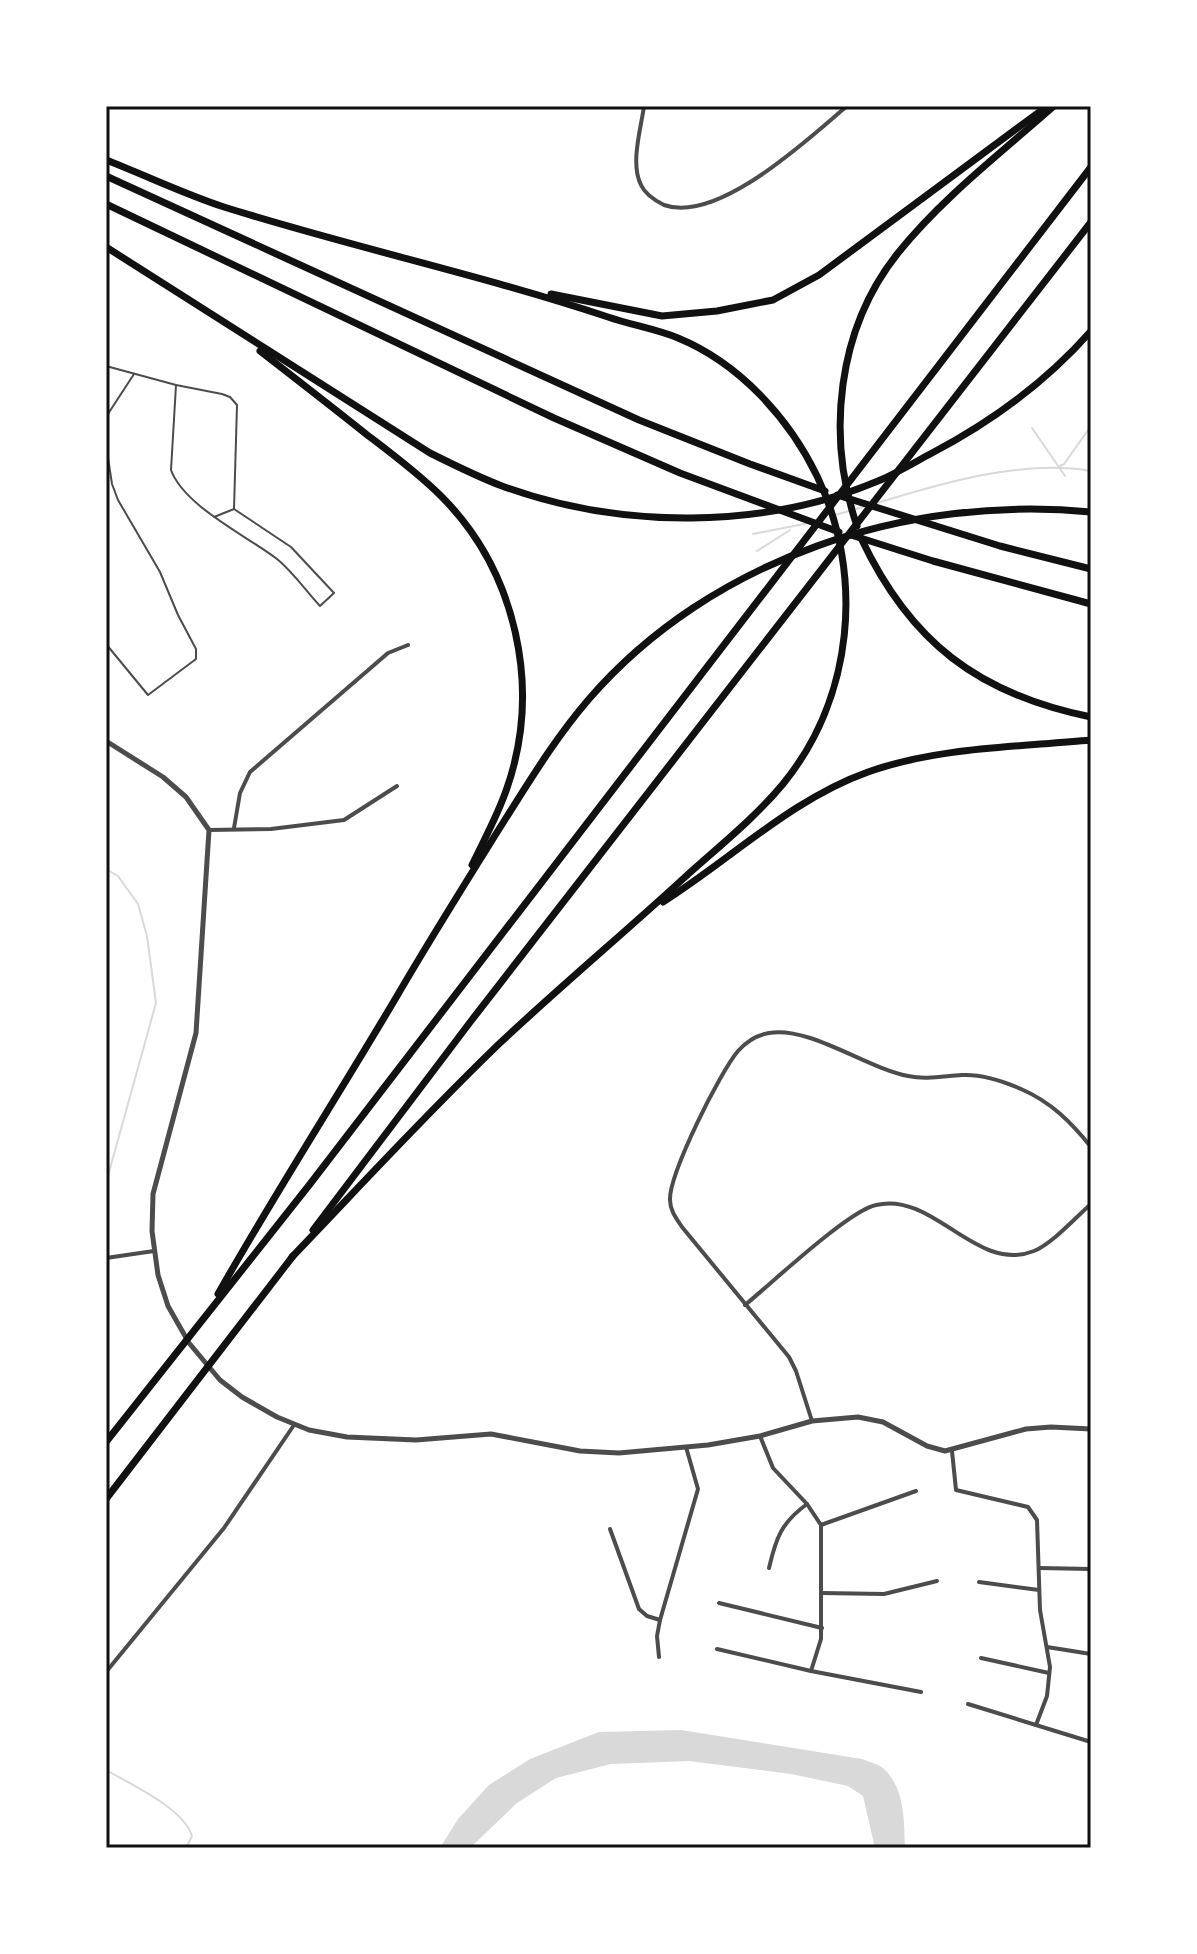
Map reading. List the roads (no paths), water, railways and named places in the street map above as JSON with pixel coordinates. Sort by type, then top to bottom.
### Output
[{"type":"highway","points":[[519,288],[662,316],[717,311],[773,300],[819,275],[1051,106]]},
{"type":"highway","points":[[1051,106],[943,205],[896,255],[861,318],[843,382],[840,443],[852,511],[860,536],[884,582],[923,633],[957,662],[985,680],[1050,708],[1091,717]]},
{"type":"highway","points":[[106,160],[220,206],[519,288],[677,338],[728,368],[761,396],[792,433],[808,457],[835,521],[843,553],[846,583],[844,641],[838,675],[820,724],[785,781],[767,802],[501,1042],[292,1257]]},
{"type":"highway","points":[[106,1442],[319,1171],[1091,167]]},
{"type":"highway","points":[[106,176],[639,420],[750,464],[886,512],[1091,569]]},
{"type":"highway","points":[[106,204],[554,418],[680,473],[827,528],[1091,604]]},
{"type":"highway","points":[[106,1499],[471,1021],[1091,222]]},
{"type":"highway","points":[[106,247],[387,428],[475,475],[529,495],[619,514],[728,516],[800,505],[878,481],[958,439],[1010,404],[1046,375],[1091,331]]},
{"type":"highway","points":[[228,326],[410,468],[442,497],[484,552],[506,599],[515,628],[522,677],[519,742],[502,800],[457,896]]},
{"type":"highway","points":[[206,1315],[457,896],[547,753],[588,699],[629,658],[707,599],[757,571],[818,546],[884,526],[985,509],[1049,508],[1091,512]]},
{"type":"highway","points":[[648,911],[800,806],[867,772],[906,761],[951,754],[1091,740]]},
{"type":"street","points":[[644,106],[637,159],[641,185],[655,201],[678,209],[705,205],[752,180],[792,153],[847,106]]},
{"type":"street","points":[[234,828],[240,793],[250,772],[388,653],[408,645]]},
{"type":"street","points":[[106,741],[163,777],[186,797],[209,830],[196,1033],[153,1194],[154,1251],[158,1275],[173,1316],[196,1353],[220,1380],[249,1402],[294,1425],[330,1434],[389,1440],[432,1440],[491,1434],[600,1453],[686,1447],[760,1436],[812,1421],[839,1417],[866,1417],[932,1448],[952,1451],[1026,1429],[1091,1429]]},
{"type":"street","points":[[209,830],[271,829],[344,820],[397,786]]},
{"type":"street","points":[[812,1421],[796,1371],[784,1351],[675,1217],[670,1200],[677,1169],[724,1072],[741,1048],[758,1036],[777,1032],[801,1035],[908,1076],[974,1076],[1006,1083],[1048,1103],[1068,1120],[1091,1147]]},
{"type":"street","points":[[745,1305],[855,1214],[877,1204],[908,1206],[991,1251],[1012,1256],[1037,1250],[1091,1204]]},
{"type":"street","points":[[106,1258],[154,1251]]},
{"type":"street","points":[[106,1672],[224,1528],[294,1425]]},
{"type":"street","points":[[760,1436],[773,1468],[807,1504],[821,1525],[822,1628],[811,1671]]},
{"type":"street","points":[[659,1657],[657,1636],[660,1620],[698,1489],[686,1447]]},
{"type":"street","points":[[952,1451],[956,1490],[1028,1507],[1037,1520],[1040,1610],[1049,1673],[1047,1696],[1036,1725]]},
{"type":"street","points":[[821,1525],[916,1491]]},
{"type":"street","points":[[769,1568],[782,1528],[792,1515],[807,1504]]},
{"type":"street","points":[[610,1529],[639,1609],[647,1616],[660,1620]]},
{"type":"street","points":[[1039,1568],[1091,1569]]},
{"type":"street","points":[[822,1593],[884,1594],[937,1581]]},
{"type":"street","points":[[979,1582],[1039,1590]]},
{"type":"street","points":[[719,1603],[822,1628]]},
{"type":"street","points":[[1047,1647],[1091,1654]]},
{"type":"street","points":[[717,1649],[921,1692]]},
{"type":"street","points":[[981,1658],[1049,1673]]},
{"type":"street","points":[[968,1704],[1091,1742]]},
{"type":"lane","points":[[106,366],[230,397],[237,405],[234,509]]},
{"type":"lane","points":[[106,417],[135,373]]},
{"type":"lane","points":[[176,385],[171,470],[175,482],[214,517],[279,560],[320,606],[334,593],[291,547],[234,509]]},
{"type":"lane","points":[[106,445],[112,484],[118,500],[160,572],[196,649],[196,659],[148,695],[106,644]]},
{"type":"lane","points":[[214,517],[234,509]]},
{"type":"waterway","points":[[1060,466],[1091,426]]},
{"type":"waterway","points":[[1032,428],[1065,476]]},
{"type":"waterway","points":[[877,503],[983,475],[1038,468],[1091,471]]},
{"type":"waterway","points":[[835,515],[863,507]]},
{"type":"waterway","points":[[753,534],[809,523]]},
{"type":"waterway","points":[[757,551],[790,530]]},
{"type":"waterway","points":[[106,869],[118,876],[138,904],[147,936],[156,1003],[106,1183]]},
{"type":"waterway","points":[[106,1770],[155,1798],[178,1816],[192,1836],[186,1848]]}]
